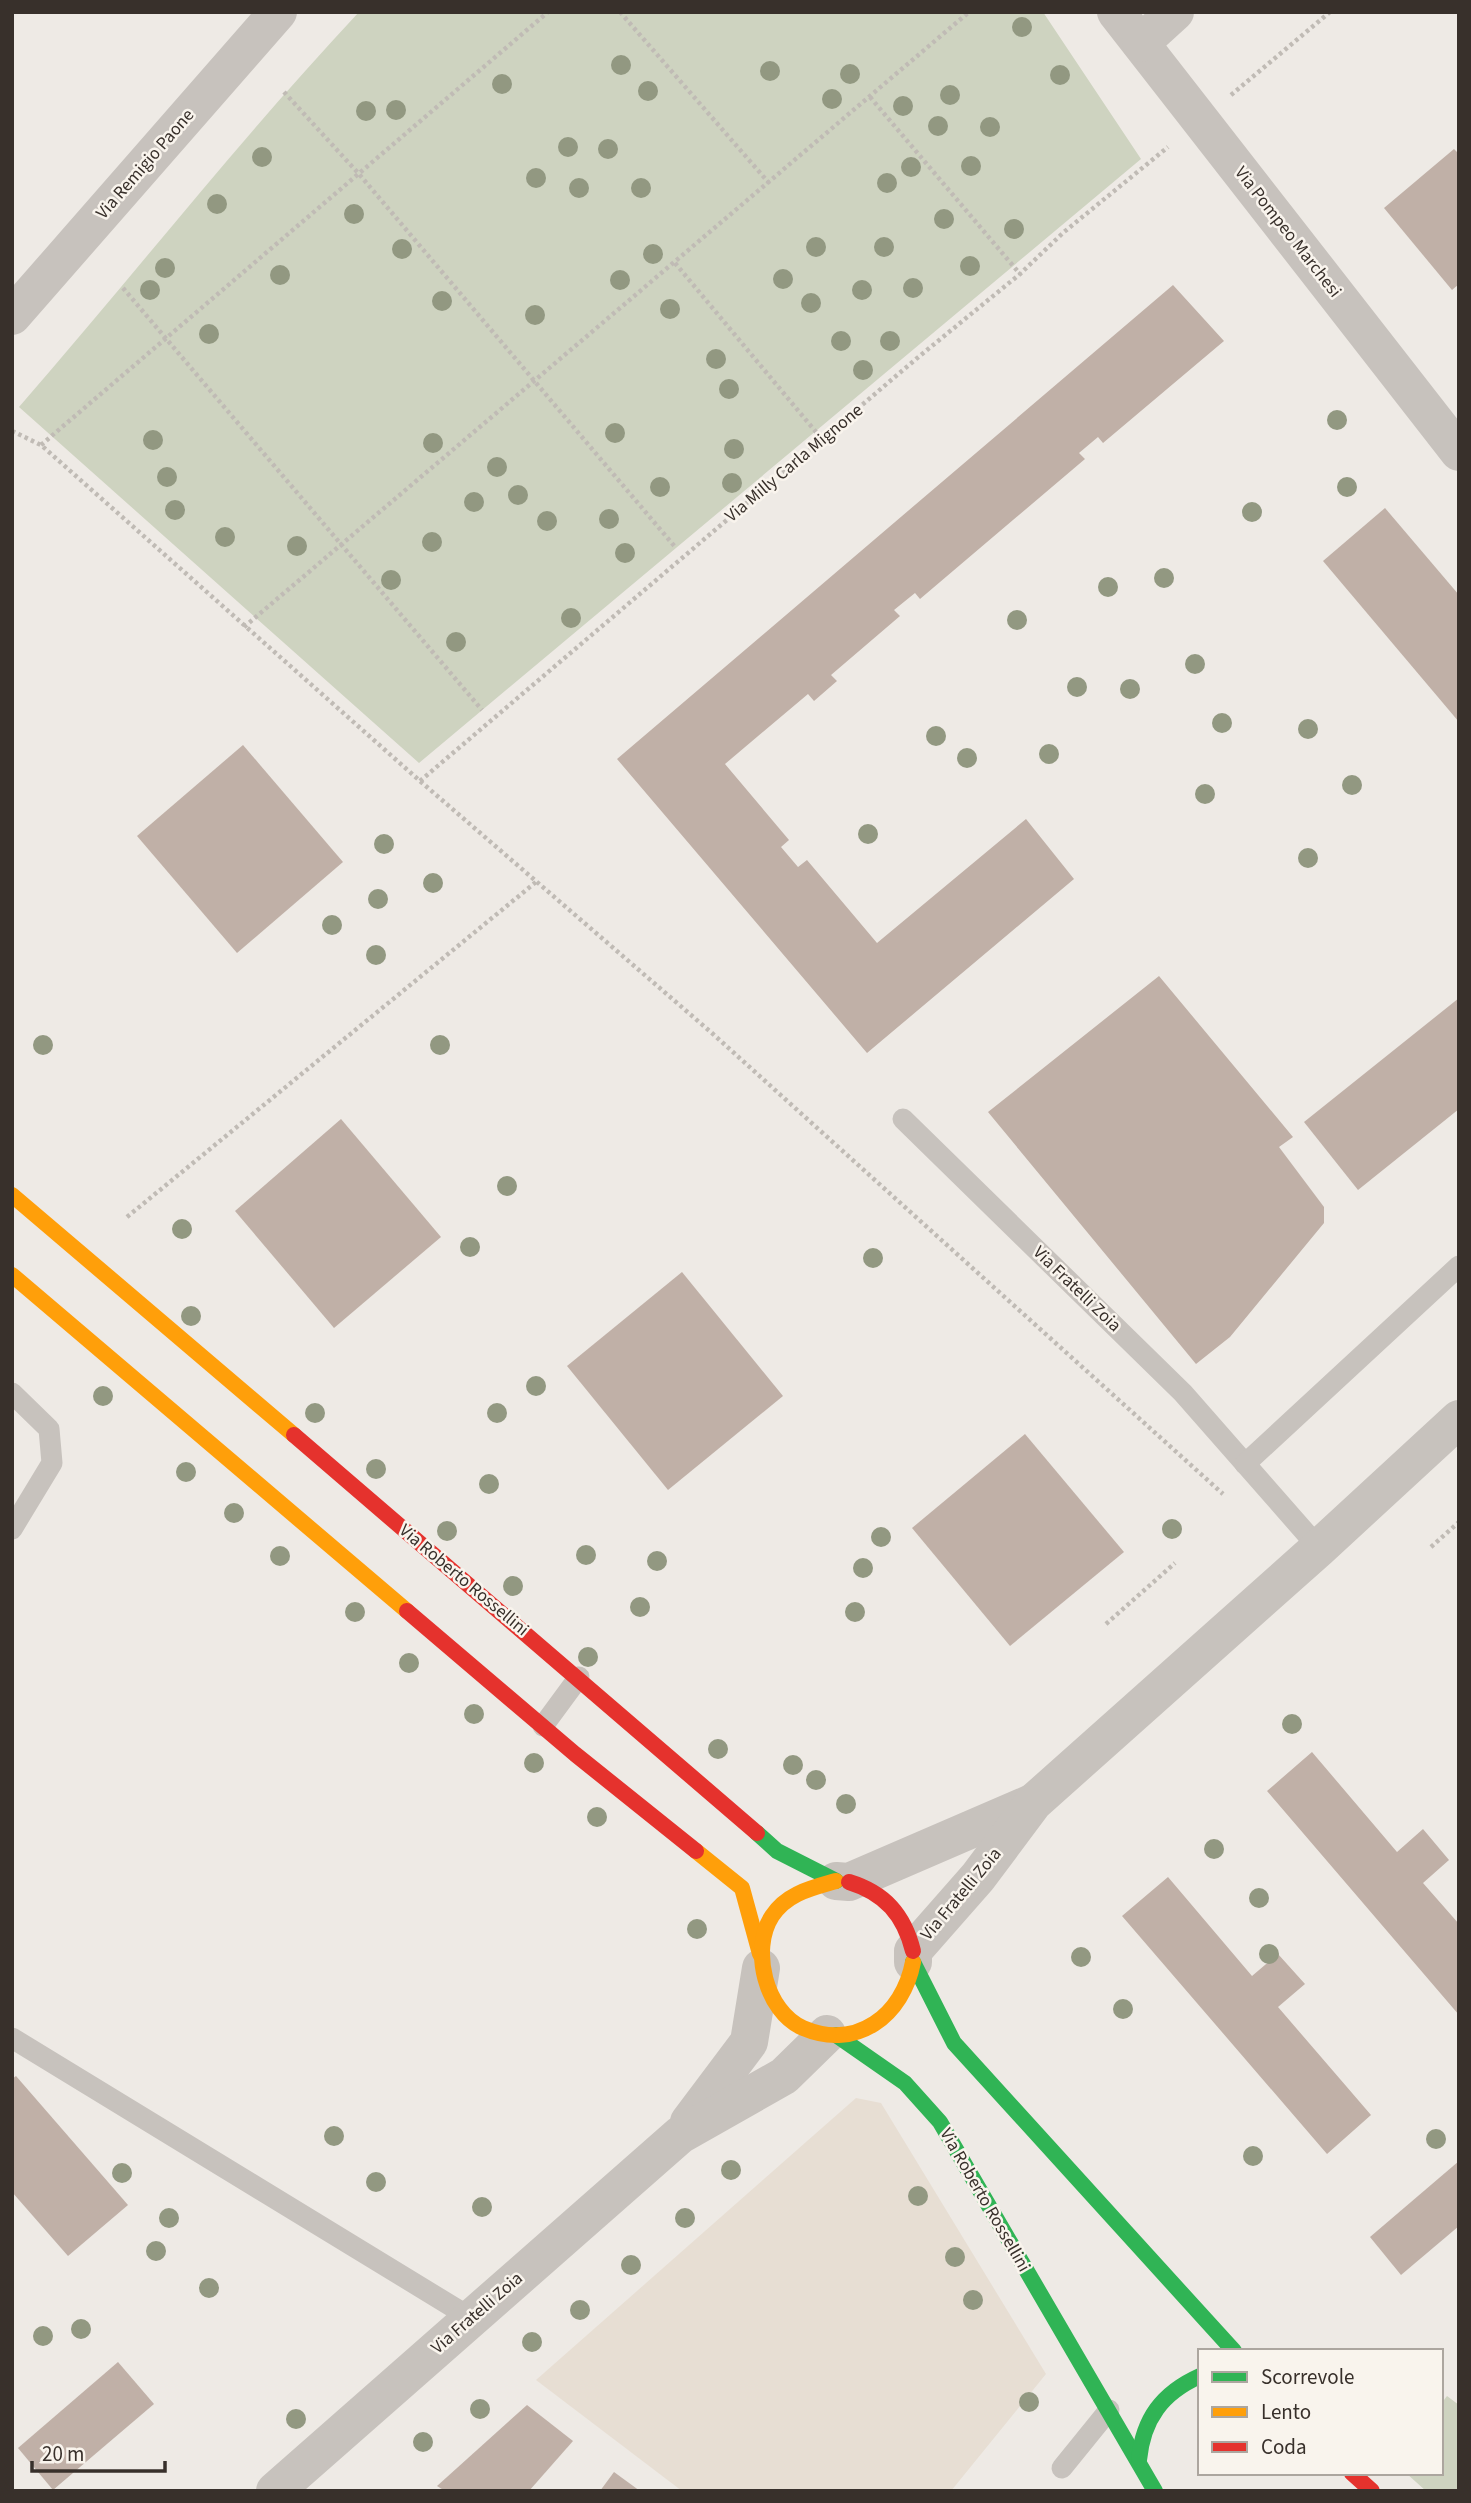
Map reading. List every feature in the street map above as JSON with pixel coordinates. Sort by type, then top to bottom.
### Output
[{"type":"street","name":"Via Remigio Paone","points":[[12,316],[278,12]]},
{"type":"street","name":"Via Pompeo Marchesi","points":[[1116,12],[1459,452]]},
{"type":"street","points":[[1141,43],[1175,12]]},
{"type":"street","name":"Via Roberto Rossellini","points":[[12,1195],[579,1677],[777,1851],[843,1882],[871,1889],[893,1907],[905,1923],[913,1957],[954,2043],[1232,2349]]},
{"type":"street","name":"Via Roberto Rossellini","points":[[12,1275],[543,1726],[742,1888],[768,1991],[784,2014],[800,2025],[832,2034],[905,2083],[940,2122],[1155,2491]]},
{"type":"street","name":"Via Fratelli Zoia","points":[[275,2491],[680,2135],[784,2076],[832,2034],[864,2029],[885,2018],[903,1996],[913,1957],[1034,1802],[1319,1548],[1459,1419]]},
{"type":"street","name":"Via Fratelli Zoia","points":[[680,2135],[749,2042],[767,1926],[783,1903],[806,1888],[843,1882],[1034,1802]]},
{"type":"street","points":[[1139,2460],[1140,2438],[1154,2408],[1178,2384],[1198,2377]]},
{"type":"street","points":[[1353,2480],[1372,2491]]},
{"type":"lane","name":"Via Fratelli Zoia","points":[[903,1119],[1183,1393],[1319,1548]]},
{"type":"lane","points":[[1245,1464],[1459,1266]]},
{"type":"lane","points":[[12,1393],[49,1429],[52,1463],[12,1529]]},
{"type":"lane","points":[[543,1726],[579,1677]]},
{"type":"lane","points":[[12,2038],[471,2318]]},
{"type":"lane","points":[[1062,2468],[1109,2410]]},
{"type":"path","points":[[41,445],[548,12]]},
{"type":"path","points":[[620,12],[769,183]]},
{"type":"path","points":[[244,627],[343,547],[970,12]]},
{"type":"path","points":[[1236,92],[1330,12]]},
{"type":"path","points":[[284,92],[359,174],[676,548]]},
{"type":"path","points":[[870,97],[1020,274]]},
{"type":"path","name":"Via Milly Carla Mignone","points":[[420,781],[916,359],[1020,274],[1064,232],[1168,147]]},
{"type":"path","points":[[675,263],[816,432]]},
{"type":"path","points":[[123,288],[482,710]]},
{"type":"path","points":[[12,431],[41,445],[244,627],[713,1034],[1231,1502]]},
{"type":"path","points":[[127,1217],[536,882]]},
{"type":"path","points":[[1431,1547],[1459,1522]]},
{"type":"path","points":[[1106,1624],[1175,1563]]},
{"type":"green space","points":[[359,12],[1043,12],[1141,159],[419,763],[19,407],[229,158]]},
{"type":"green space","points":[[1447,2396],[1459,2405],[1459,2491],[1426,2491],[1408,2475],[1443,2475],[1443,2401]]},
{"type":"shaded area","points":[[856,2098],[881,2103],[1046,2374],[951,2491],[682,2491],[536,2380]]},
{"type":"building","points":[[1454,149],[1459,154],[1459,284],[1452,290],[1384,208]]},
{"type":"building","points":[[1173,285],[1224,341],[1103,443],[1098,437],[1079,453],[1085,459],[920,599],[915,593],[894,610],[900,616],[831,675],[837,681],[814,701],[808,694],[725,764],[789,840],[781,847],[798,867],[807,860],[877,943],[1026,819],[1074,879],[867,1053],[617,759]]},
{"type":"building","points":[[1385,508],[1459,595],[1459,722],[1323,561]]},
{"type":"building","points":[[243,745],[343,862],[237,953],[137,836]]},
{"type":"building","points":[[1159,976],[1293,1137],[1279,1147],[1324,1207],[1324,1223],[1230,1337],[1196,1364],[988,1112]]},
{"type":"building","points":[[1459,998],[1459,1109],[1358,1190],[1304,1122]]},
{"type":"building","points":[[341,1119],[441,1237],[334,1328],[235,1211]]},
{"type":"building","points":[[682,1272],[783,1396],[668,1490],[567,1366]]},
{"type":"building","points":[[1025,1434],[1124,1552],[1010,1646],[912,1528]]},
{"type":"building","points":[[1312,1752],[1397,1852],[1423,1829],[1449,1860],[1423,1883],[1459,1924],[1459,2015],[1267,1791]]},
{"type":"building","points":[[1168,1877],[1252,1976],[1278,1954],[1305,1984],[1278,2007],[1371,2115],[1327,2154],[1122,1916]]},
{"type":"building","points":[[16,2076],[128,2205],[68,2256],[12,2192],[12,2079]]},
{"type":"building","points":[[1459,2161],[1459,2226],[1401,2275],[1370,2237]]},
{"type":"building","points":[[118,2362],[154,2404],[53,2490],[18,2448]]},
{"type":"building","points":[[527,2405],[573,2441],[529,2491],[445,2491],[437,2486]]},
{"type":"building","points":[[614,2472],[640,2491],[600,2491]]},
{"type":"traffic: fast","points":[[757,1833],[777,1851],[836,1881]]},
{"type":"traffic: fast","points":[[913,1962],[954,2043],[1232,2349]]},
{"type":"traffic: fast","points":[[836,2035],[905,2083],[940,2122],[1155,2491]]},
{"type":"traffic: fast","points":[[1139,2460],[1145,2432],[1157,2409],[1175,2391],[1198,2377]]},
{"type":"traffic: slow","points":[[12,1195],[294,1435]]},
{"type":"traffic: slow","points":[[12,1275],[407,1611]]},
{"type":"traffic: slow","points":[[696,1851],[742,1888],[760,1954]]},
{"type":"traffic: slow","points":[[836,1881],[818,1886],[785,1902],[772,1916],[765,1930],[762,1946],[765,1979],[779,2009],[803,2028],[823,2034],[842,2035],[859,2031],[874,2024],[899,1998],[908,1981],[913,1962]]},
{"type":"traffic: jam","points":[[294,1435],[757,1833]]},
{"type":"traffic: jam","points":[[407,1611],[575,1754],[696,1851]]},
{"type":"traffic: jam","points":[[849,1882],[873,1892],[891,1907],[904,1927],[913,1951]]},
{"type":"traffic: jam","points":[[1354,2475],[1372,2491]]}]
